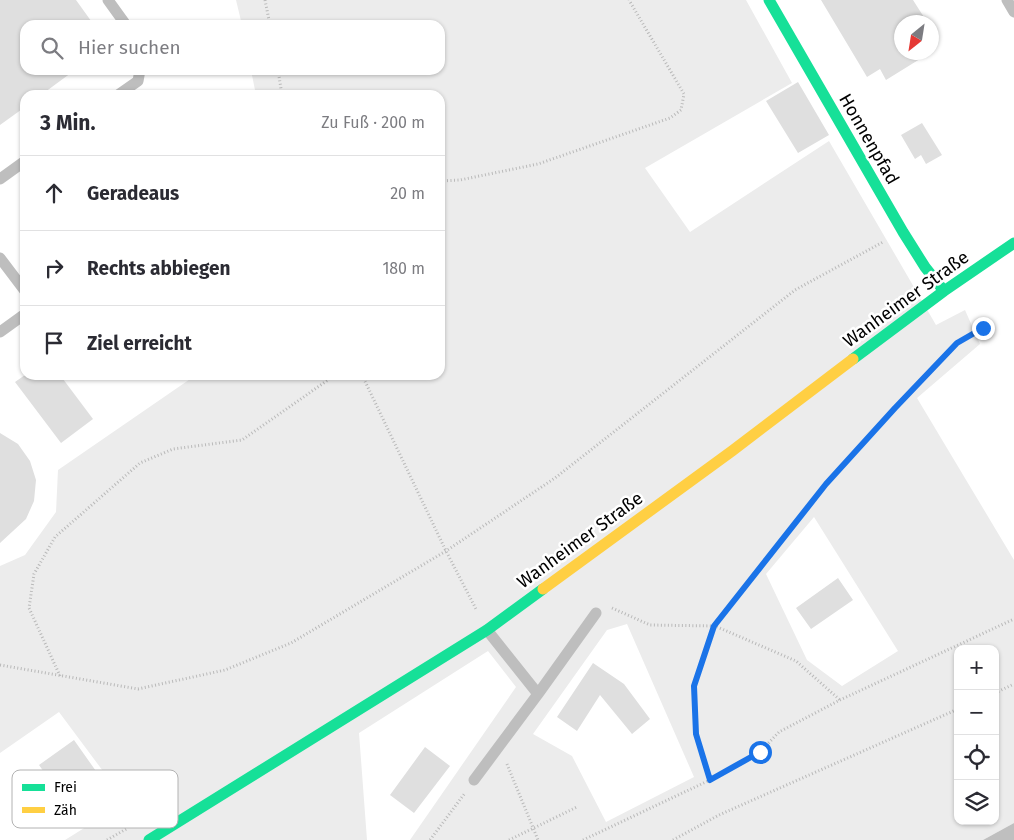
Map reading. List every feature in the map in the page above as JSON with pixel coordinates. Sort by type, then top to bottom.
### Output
[{"type":"street","name":"Honnenpfad","points":[[769,0],[902,232],[925,267],[944,291]]},
{"type":"street","name":"Wanheimer Straße","points":[[178,822],[487,630],[732,451],[944,291],[1014,243]]},
{"type":"street","name":"Wanheimer Straße","points":[[149,840],[168,828]]},
{"type":"lane","points":[[108,0],[122,20]]},
{"type":"lane","points":[[1007,0],[1014,12]]},
{"type":"lane","points":[[125,90],[138,81],[139,75]]},
{"type":"lane","points":[[0,179],[20,165]]},
{"type":"lane","points":[[0,258],[20,284]]},
{"type":"lane","points":[[0,332],[20,318]]},
{"type":"lane","points":[[474,780],[596,613]]},
{"type":"lane","points":[[487,630],[538,694]]},
{"type":"path","points":[[265,0],[269,20]]},
{"type":"path","points":[[445,181],[460,180],[538,164],[670,118],[682,110],[684,94],[629,0]]},
{"type":"path","points":[[279,75],[281,90]]},
{"type":"path","points":[[0,665],[138,689],[225,670],[291,643],[446,551],[555,478],[796,290],[902,232]]},
{"type":"path","points":[[710,780],[696,734],[694,686],[714,626],[839,470],[957,343],[983,328]]},
{"type":"path","points":[[60,676],[29,608],[34,574],[55,537],[140,463],[173,449],[242,440],[328,380]]},
{"type":"path","points":[[364,380],[446,551],[487,630]]},
{"type":"path","points":[[596,613],[610,606],[650,625],[714,626],[796,661],[840,700]]},
{"type":"path","points":[[468,614],[476,608]]},
{"type":"path","points":[[582,840],[710,780],[760,752],[779,732],[840,700],[1014,619]]},
{"type":"path","points":[[999,691],[1014,684]]},
{"type":"path","points":[[672,840],[719,815],[954,711]]},
{"type":"path","points":[[498,748],[502,752],[538,840]]},
{"type":"path","points":[[431,840],[474,780]]},
{"type":"path","points":[[509,840],[577,807]]},
{"type":"path","points":[[107,840],[127,828]]},
{"type":"shaded area","points":[[236,0],[746,0],[792,83],[645,168],[690,232],[829,141],[936,325],[965,310],[980,344],[917,398],[1014,560],[1014,823],[983,840],[410,840],[516,687],[488,651],[359,733],[367,840],[65,840],[84,828],[178,828],[178,770],[102,770],[59,712],[0,753],[0,566],[25,555],[56,512],[58,470],[189,380],[445,380],[445,90],[255,90],[252,75],[445,75],[445,20],[241,20]],"holes":[[[814,517],[898,651],[842,686],[807,660],[766,574]],[[627,624],[694,777],[606,822],[572,756],[533,734],[607,630]]]},
{"type":"shaded area","points":[[1014,823],[1014,840],[983,840]]},
{"type":"building","points":[[0,0],[76,0],[90,20],[20,20],[20,75],[68,75],[48,90],[20,90],[20,111],[0,125]]},
{"type":"building","points":[[821,0],[913,0],[923,15],[894,15],[894,60],[918,60],[886,80],[880,69],[867,77]]},
{"type":"building","points":[[798,82],[829,135],[798,153],[766,101]]},
{"type":"building","points":[[922,123],[942,155],[926,164],[921,155],[915,159],[901,135]]},
{"type":"building","points":[[20,378],[64,380],[93,419],[61,443],[15,382]]},
{"type":"building","points":[[0,433],[18,444],[30,461],[36,480],[34,501],[26,519],[0,543]]},
{"type":"building","points":[[838,578],[853,600],[811,629],[796,608]]},
{"type":"building","points":[[593,663],[624,684],[650,719],[632,734],[600,695],[577,731],[557,717]]},
{"type":"building","points":[[74,740],[95,770],[43,770],[39,765]]},
{"type":"building","points":[[425,747],[450,766],[414,813],[390,795]]},
{"type":"traffic: fast","points":[[769,0],[903,232],[925,267],[944,291]]},
{"type":"traffic: fast","points":[[853,359],[944,291],[1014,243]]},
{"type":"traffic: fast","points":[[178,822],[487,630],[543,589]]},
{"type":"traffic: fast","points":[[149,840],[168,828]]},
{"type":"traffic: slow","points":[[543,589],[732,451],[853,359]]},
{"type":"route","points":[[760,752],[710,780],[696,734],[694,686],[714,626],[826,484],[957,343],[983,328]]}]
